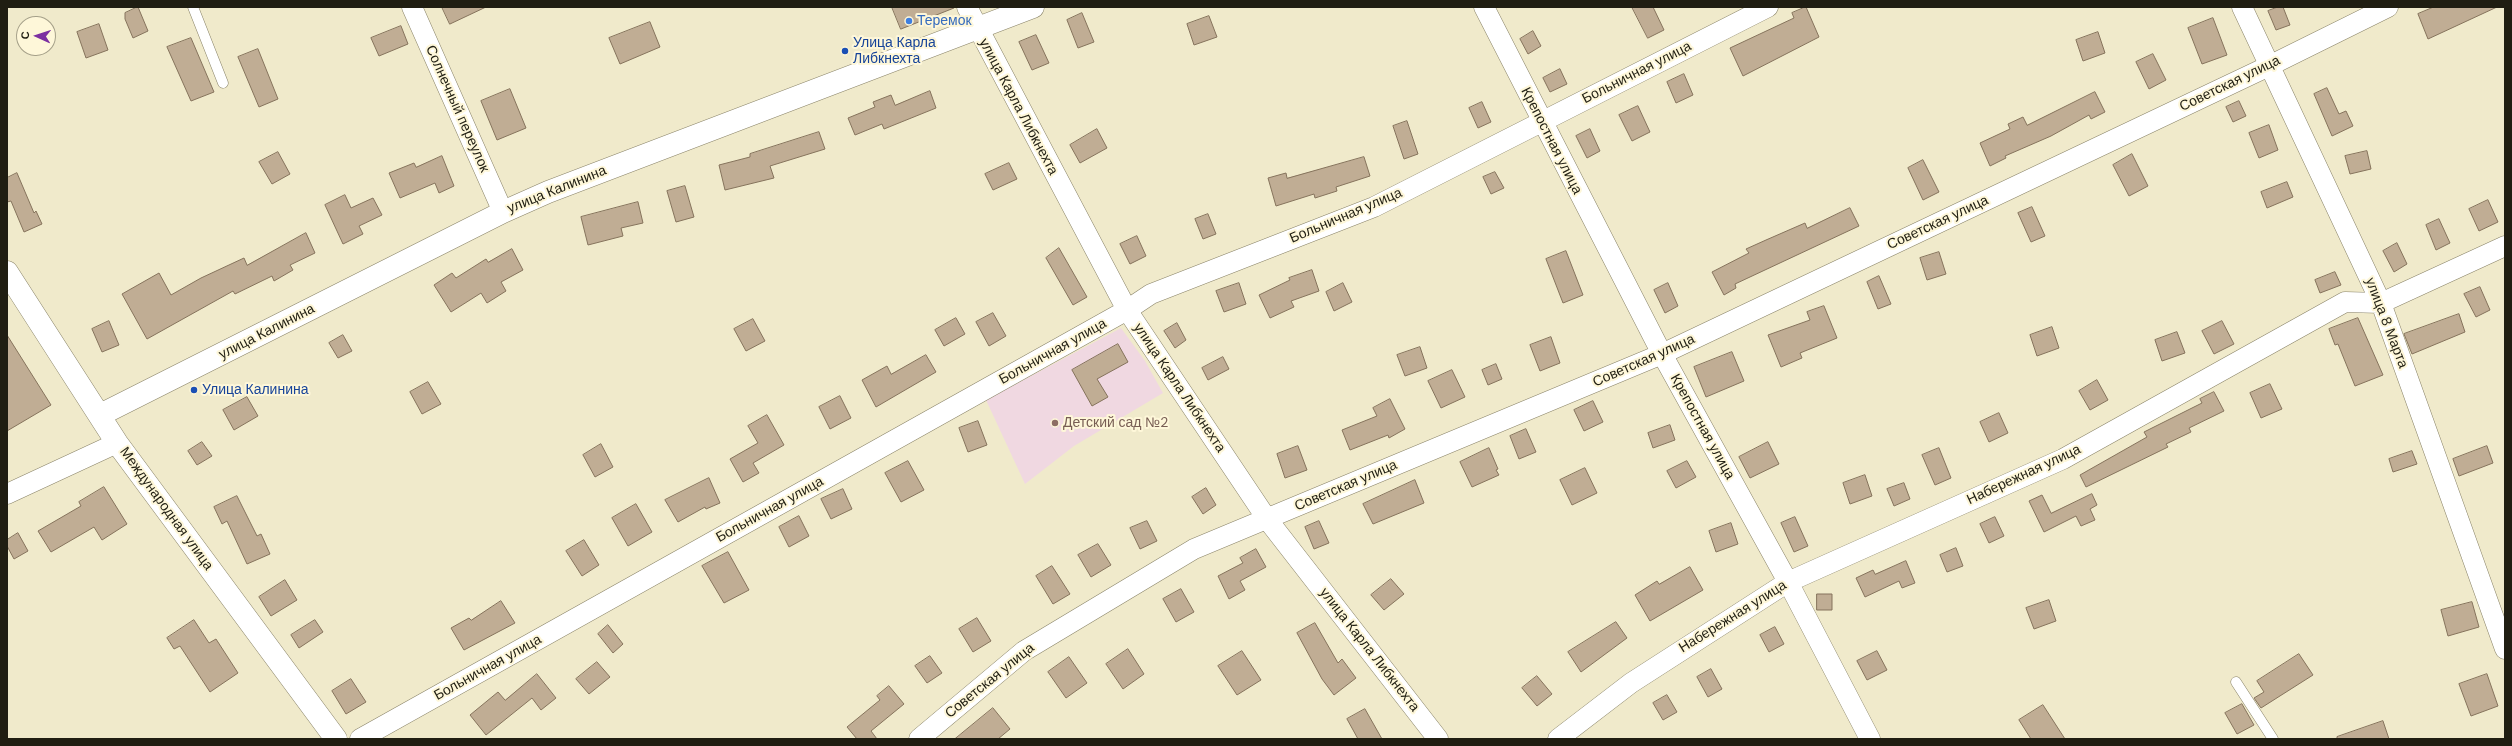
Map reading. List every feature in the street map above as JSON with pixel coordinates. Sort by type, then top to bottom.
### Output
[{"type":"street","name":"Солнечный переулок","points":[[412,7],[502,212]]},
{"type":"street","name":"улица Карла Либкнехта","points":[[966,7],[1127,310],[1267,519],[1438,739]]},
{"type":"street","name":"улица Калинина","points":[[100,414],[502,212],[562,186],[977,30],[1033,7]]},
{"type":"street","name":"Крепостная улица","points":[[1484,7],[1541,121],[1662,354],[1788,582],[1870,739]]},
{"type":"street","name":"Больничная улица","points":[[360,739],[1127,310],[1151,294],[1374,207],[1768,7]]},
{"type":"street","name":"улица 8 Марта","points":[[2242,7],[2381,303],[2505,649]]},
{"type":"street","name":"Советская улица","points":[[919,739],[1024,651],[1194,549],[1662,354],[2269,66],[2388,7]]},
{"type":"street","name":"Набережная улица","points":[[1558,739],[1631,682],[1788,582],[2063,459],[2345,302],[2381,303],[2505,246]]},
{"type":"street","name":"Международная улица","points":[[7,272],[100,414],[117,443],[336,739]]},
{"type":"street","points":[[7,494],[117,443]]},
{"type":"lane","points":[[193,7],[223,83]]},
{"type":"lane","points":[[2236,682],[2273,739]]},
{"type":"shaded area","name":"Детский сад №2","points":[[1121,328],[1145,361],[1163,393],[1074,446],[1025,484],[986,400]]},
{"type":"building","points":[[138,7],[148,31],[133,38],[125,19],[125,13]]},
{"type":"building","points":[[442,7],[486,7],[450,24]]},
{"type":"building","name":"Теремок","points":[[892,7],[954,7],[954,8],[901,29]]},
{"type":"building","points":[[1632,7],[1653,7],[1664,30],[1648,38]]},
{"type":"building","points":[[1806,7],[1819,37],[1743,76],[1730,48],[1794,18],[1792,13]]},
{"type":"building","points":[[2278,7],[2283,7],[2290,25],[2276,30],[2268,11]]},
{"type":"building","points":[[2434,7],[2497,7],[2428,39],[2418,14]]},
{"type":"building","points":[[1082,13],[1094,42],[1078,48],[1067,20]]},
{"type":"building","points":[[1209,16],[1217,37],[1194,45],[1187,24]]},
{"type":"building","points":[[2213,18],[2227,55],[2202,64],[2188,28]]},
{"type":"building","points":[[650,22],[660,47],[620,64],[609,38]]},
{"type":"building","points":[[99,24],[108,50],[86,58],[77,32]]},
{"type":"building","points":[[401,26],[408,44],[379,56],[371,38]]},
{"type":"building","points":[[1533,31],[1541,46],[1528,54],[1520,39]]},
{"type":"building","points":[[2098,32],[2105,53],[2083,61],[2076,40]]},
{"type":"building","points":[[1036,35],[1049,63],[1032,70],[1019,42]]},
{"type":"building","points":[[191,38],[214,92],[191,101],[167,47]]},
{"type":"building","points":[[258,49],[278,99],[259,107],[238,57]]},
{"type":"building","points":[[2153,54],[2166,80],[2149,89],[2136,62]]},
{"type":"building","points":[[1560,69],[1567,84],[1550,92],[1543,78]]},
{"type":"building","points":[[1684,74],[1693,95],[1676,103],[1667,82]]},
{"type":"building","points":[[2327,88],[2339,114],[2346,111],[2353,126],[2332,136],[2314,94]]},
{"type":"building","points":[[510,89],[526,128],[497,140],[481,101]]},
{"type":"building","points":[[930,91],[936,108],[884,129],[882,124],[855,135],[848,118],[875,107],[873,102],[891,95],[895,105]]},
{"type":"building","points":[[2095,92],[2105,112],[2091,119],[2089,115],[2051,136],[2005,156],[2006,158],[1990,166],[1980,143],[2010,129],[2008,124],[2023,117],[2027,125]]},
{"type":"building","points":[[2239,101],[2246,116],[2233,122],[2226,107]]},
{"type":"building","points":[[1482,102],[1491,122],[1478,128],[1469,108]]},
{"type":"building","points":[[1638,106],[1650,132],[1632,141],[1619,115]]},
{"type":"building","points":[[1407,121],[1418,154],[1404,159],[1393,126]]},
{"type":"building","points":[[2269,125],[2278,150],[2259,158],[2249,133]]},
{"type":"building","points":[[1097,129],[1107,148],[1080,163],[1070,145]]},
{"type":"building","points":[[1590,129],[1600,151],[1587,158],[1576,136]]},
{"type":"building","points":[[819,132],[825,149],[770,166],[774,178],[725,190],[719,165],[750,157],[750,154]]},
{"type":"building","points":[[2367,151],[2371,169],[2350,174],[2345,156]]},
{"type":"building","points":[[278,152],[290,174],[272,184],[259,162]]},
{"type":"building","points":[[2132,154],[2148,186],[2129,196],[2113,165]]},
{"type":"building","points":[[442,156],[454,186],[439,193],[435,183],[400,198],[389,173],[414,163],[416,167]]},
{"type":"building","points":[[1364,157],[1370,176],[1336,187],[1337,191],[1315,198],[1314,194],[1276,206],[1268,178],[1286,173],[1287,178]]},
{"type":"building","points":[[1923,160],[1939,192],[1923,200],[1908,168]]},
{"type":"building","points":[[1009,163],[1017,179],[993,190],[985,174]]},
{"type":"building","points":[[1495,172],[1504,188],[1491,194],[1483,177]]},
{"type":"building","points":[[17,173],[34,213],[36,211],[42,224],[24,232],[11,201],[7,202],[7,178]]},
{"type":"building","points":[[2287,182],[2293,197],[2267,208],[2261,192]]},
{"type":"building","points":[[685,186],[694,217],[676,222],[667,191]]},
{"type":"building","points":[[345,195],[351,208],[373,198],[382,215],[359,226],[363,234],[343,244],[325,205]]},
{"type":"building","points":[[2488,200],[2498,222],[2479,231],[2469,209]]},
{"type":"building","points":[[638,202],[643,223],[621,228],[623,236],[588,245],[581,217]]},
{"type":"building","points":[[2032,207],[2045,236],[2031,242],[2018,213]]},
{"type":"building","points":[[1850,208],[1859,226],[1735,284],[1736,288],[1724,295],[1712,272],[1749,253],[1746,249],[1805,223],[1807,228]]},
{"type":"building","points":[[1208,214],[1216,234],[1203,239],[1195,219]]},
{"type":"building","points":[[2439,219],[2450,243],[2436,250],[2426,225]]},
{"type":"building","points":[[306,233],[315,253],[290,265],[293,270],[274,281],[272,276],[235,294],[233,291],[147,339],[122,294],[159,273],[171,295],[201,278],[244,258],[247,265]]},
{"type":"building","points":[[1137,236],[1146,256],[1130,264],[1120,244]]},
{"type":"building","points":[[2397,243],[2407,264],[2394,272],[2383,251]]},
{"type":"building","points":[[1059,248],[1087,297],[1073,305],[1046,258]]},
{"type":"building","points":[[512,249],[523,270],[501,282],[506,291],[487,303],[481,293],[451,312],[434,285],[452,273],[456,278],[486,259],[488,262]]},
{"type":"building","points":[[1566,251],[1583,295],[1563,303],[1546,259]]},
{"type":"building","points":[[1939,252],[1946,274],[1927,280],[1920,258]]},
{"type":"building","points":[[1312,270],[1319,291],[1291,301],[1294,307],[1270,318],[1259,295],[1290,280],[1289,278]]},
{"type":"building","points":[[2335,272],[2341,285],[2320,293],[2315,280]]},
{"type":"building","points":[[1879,276],[1891,304],[1878,309],[1867,282]]},
{"type":"building","points":[[1239,283],[1246,304],[1224,312],[1216,291]]},
{"type":"building","points":[[1343,283],[1352,302],[1334,311],[1326,292]]},
{"type":"building","points":[[1668,283],[1678,306],[1665,313],[1654,290]]},
{"type":"building","points":[[2480,287],[2490,310],[2476,317],[2464,294]]},
{"type":"building","points":[[1824,306],[1837,338],[1800,353],[1802,358],[1781,367],[1768,335],[1810,320],[1807,312]]},
{"type":"building","points":[[993,313],[1006,336],[989,346],[976,322]]},
{"type":"building","points":[[2459,314],[2465,332],[2412,354],[2404,334]]},
{"type":"building","points":[[956,318],[965,334],[944,346],[935,330]]},
{"type":"building","points":[[2358,318],[2383,375],[2355,386],[2338,344],[2335,345],[2329,329]]},
{"type":"building","points":[[753,319],[765,341],[746,351],[734,329]]},
{"type":"building","points":[[109,321],[119,345],[102,352],[92,329]]},
{"type":"building","points":[[2222,321],[2234,344],[2214,354],[2202,331]]},
{"type":"building","points":[[1177,323],[1186,340],[1175,348],[1164,331]]},
{"type":"building","points":[[2052,327],[2059,348],[2037,356],[2030,335]]},
{"type":"building","points":[[2177,332],[2185,353],[2162,361],[2155,340]]},
{"type":"building","points":[[7,335],[51,405],[7,431]]},
{"type":"building","points":[[343,335],[352,351],[338,358],[329,343]]},
{"type":"building","points":[[1551,337],[1560,363],[1540,371],[1530,345]]},
{"type":"building","points":[[1118,344],[1128,362],[1097,379],[1108,397],[1092,406],[1072,370]]},
{"type":"building","points":[[1420,347],[1427,368],[1405,376],[1397,355]]},
{"type":"building","points":[[1732,352],[1744,381],[1706,397],[1694,367]]},
{"type":"building","points":[[926,355],[936,372],[876,407],[862,380],[887,366],[891,374]]},
{"type":"building","points":[[1223,357],[1229,369],[1208,380],[1202,368]]},
{"type":"building","points":[[1496,364],[1502,379],[1488,385],[1482,370]]},
{"type":"building","points":[[1452,370],[1465,397],[1441,408],[1428,381]]},
{"type":"building","points":[[2097,380],[2108,400],[2090,410],[2079,391]]},
{"type":"building","points":[[428,382],[441,404],[422,414],[410,392]]},
{"type":"building","points":[[2270,384],[2282,409],[2261,418],[2250,393]]},
{"type":"building","points":[[2214,392],[2224,411],[2189,428],[2191,432],[2166,444],[2168,447],[2086,487],[2080,475],[2147,437],[2144,432],[2202,403],[2200,399]]},
{"type":"building","points":[[840,396],[851,418],[830,429],[819,407]]},
{"type":"building","points":[[247,397],[258,416],[234,430],[223,410]]},
{"type":"building","points":[[1390,399],[1405,429],[1389,438],[1388,435],[1350,450],[1342,430],[1377,416],[1373,408]]},
{"type":"building","points":[[1593,401],[1603,422],[1584,431],[1574,410]]},
{"type":"building","points":[[1999,413],[2008,433],[1989,442],[1980,422]]},
{"type":"building","points":[[767,415],[784,445],[753,463],[759,473],[743,482],[730,459],[758,443],[748,426]]},
{"type":"building","points":[[978,421],[987,445],[968,452],[959,428]]},
{"type":"building","points":[[1670,425],[1675,440],[1653,448],[1648,433]]},
{"type":"building","points":[[1526,429],[1536,452],[1519,459],[1510,436]]},
{"type":"building","points":[[202,442],[212,456],[197,465],[188,451]]},
{"type":"building","points":[[1768,442],[1779,464],[1750,478],[1739,457]]},
{"type":"building","points":[[601,444],[613,467],[595,477],[583,455]]},
{"type":"building","points":[[1298,446],[1307,470],[1285,478],[1277,454]]},
{"type":"building","points":[[2487,446],[2493,463],[2459,476],[2453,459]]},
{"type":"building","points":[[1489,448],[1499,475],[1472,487],[1460,462]]},
{"type":"building","points":[[1939,448],[1951,478],[1935,485],[1922,455]]},
{"type":"building","points":[[2412,451],[2417,464],[2393,472],[2389,459]]},
{"type":"building","points":[[908,461],[924,490],[901,502],[885,473]]},
{"type":"building","points":[[1687,461],[1696,477],[1676,488],[1667,471]]},
{"type":"building","points":[[1585,468],[1597,493],[1572,505],[1560,480]]},
{"type":"building","points":[[1865,475],[1872,496],[1850,504],[1843,483]]},
{"type":"building","points":[[709,478],[720,503],[706,509],[705,507],[678,522],[665,500]]},
{"type":"building","points":[[1415,480],[1424,503],[1373,524],[1363,504]]},
{"type":"building","points":[[1904,483],[1910,499],[1894,506],[1887,489]]},
{"type":"building","points":[[104,487],[127,524],[102,540],[94,527],[51,552],[38,531],[81,506],[79,502]]},
{"type":"building","points":[[1206,488],[1216,505],[1203,514],[1192,497]]},
{"type":"building","points":[[843,489],[852,509],[831,519],[821,499]]},
{"type":"building","points":[[2092,494],[2097,505],[2090,509],[2095,520],[2081,526],[2076,516],[2044,532],[2029,501],[2042,495],[2051,513]]},
{"type":"building","points":[[237,496],[257,536],[261,534],[270,554],[247,564],[227,521],[222,524],[214,507]]},
{"type":"building","points":[[636,504],[652,532],[628,546],[612,518]]},
{"type":"building","points":[[799,516],[809,536],[789,547],[779,527]]},
{"type":"building","points":[[1795,517],[1808,546],[1794,552],[1781,523]]},
{"type":"building","points":[[1995,517],[2004,536],[1989,543],[1980,524]]},
{"type":"building","points":[[1147,521],[1157,541],[1140,549],[1130,528]]},
{"type":"building","points":[[1319,521],[1329,543],[1314,549],[1305,527]]},
{"type":"building","points":[[1731,523],[1738,544],[1716,552],[1709,531]]},
{"type":"building","points":[[18,533],[28,551],[14,559],[7,546],[7,540]]},
{"type":"building","points":[[584,540],[599,565],[582,576],[566,551]]},
{"type":"building","points":[[1098,544],[1111,565],[1091,577],[1078,555]]},
{"type":"building","points":[[1956,548],[1963,566],[1947,572],[1940,555]]},
{"type":"building","points":[[1256,549],[1266,567],[1240,581],[1245,590],[1229,599],[1218,576],[1243,563],[1240,558]]},
{"type":"building","points":[[728,552],[749,590],[724,603],[702,566]]},
{"type":"building","points":[[1906,561],[1915,583],[1902,588],[1899,581],[1865,597],[1856,578],[1873,570],[1875,574]]},
{"type":"building","points":[[1052,566],[1070,594],[1053,604],[1036,576]]},
{"type":"building","points":[[1690,567],[1703,590],[1650,621],[1635,595],[1657,581],[1659,584]]},
{"type":"building","points":[[1391,579],[1404,594],[1384,610],[1371,595]]},
{"type":"building","points":[[285,580],[297,600],[271,616],[259,597]]},
{"type":"building","points":[[1181,589],[1194,612],[1176,622],[1163,599]]},
{"type":"building","points":[[1817,594],[1832,594],[1832,610],[1817,610]]},
{"type":"building","points":[[2049,600],[2056,621],[2034,629],[2026,608]]},
{"type":"building","points":[[501,601],[515,623],[464,650],[451,628],[469,618],[471,620]]},
{"type":"building","points":[[2472,602],[2479,627],[2448,636],[2441,610]]},
{"type":"building","points":[[977,618],[991,641],[973,652],[959,629]]},
{"type":"building","points":[[194,620],[209,643],[216,639],[238,673],[210,692],[180,646],[174,649],[167,638]]},
{"type":"building","points":[[315,620],[323,632],[299,648],[291,635]]},
{"type":"building","points":[[1616,622],[1627,638],[1581,672],[1568,652]]},
{"type":"building","points":[[1315,623],[1338,663],[1342,659],[1356,678],[1334,695],[1322,679],[1297,633]]},
{"type":"building","points":[[608,625],[623,644],[613,653],[598,634]]},
{"type":"building","points":[[1775,627],[1784,644],[1769,652],[1760,635]]},
{"type":"building","points":[[1128,649],[1144,674],[1123,689],[1106,664]]},
{"type":"building","points":[[1242,651],[1261,680],[1237,695],[1218,666]]},
{"type":"building","points":[[1877,651],[1887,670],[1867,680],[1857,661]]},
{"type":"building","points":[[2299,654],[2313,675],[2261,708],[2254,698],[2264,692],[2257,681]]},
{"type":"building","points":[[930,656],[942,673],[927,683],[915,666]]},
{"type":"building","points":[[1069,657],[1087,683],[1066,698],[1048,672]]},
{"type":"building","points":[[597,662],[610,677],[589,694],[576,679]]},
{"type":"building","points":[[1711,669],[1722,689],[1708,697],[1697,677]]},
{"type":"building","points":[[537,674],[556,698],[541,710],[532,698],[486,735],[470,715],[498,692],[505,700]]},
{"type":"building","points":[[2487,674],[2498,706],[2471,716],[2459,684]]},
{"type":"building","points":[[1537,676],[1552,694],[1537,706],[1522,688]]},
{"type":"building","points":[[351,679],[366,702],[346,714],[332,691]]},
{"type":"building","points":[[889,686],[904,704],[871,731],[877,739],[857,739],[847,727],[880,700],[877,696]]},
{"type":"building","points":[[1667,695],[1677,712],[1663,720],[1653,703]]},
{"type":"building","points":[[2242,704],[2254,725],[2237,734],[2225,713]]},
{"type":"building","points":[[2043,705],[2065,739],[2031,739],[2019,720]]},
{"type":"building","points":[[993,708],[1010,729],[998,739],[955,739]]},
{"type":"building","points":[[1365,709],[1382,739],[1358,739],[1347,719]]},
{"type":"building","points":[[2383,721],[2389,739],[2337,739],[2337,737]]},
{"type":"place","name":"Теремок","points":[[909,21]]},
{"type":"place","name":"Улица Карла Либкнехта","points":[[845,51]]},
{"type":"place","name":"Улица Калинина","points":[[194,390]]},
{"type":"place","name":"Детский сад №2","points":[[1055,423]]}]
